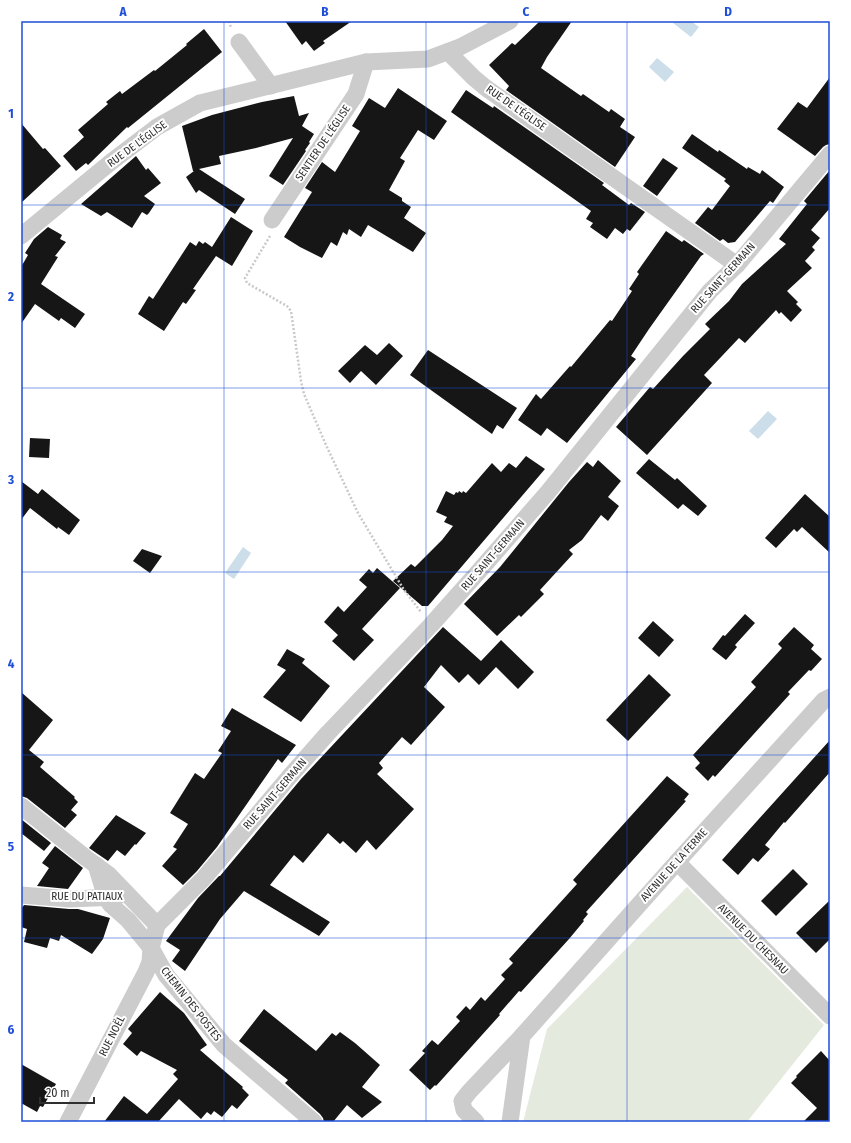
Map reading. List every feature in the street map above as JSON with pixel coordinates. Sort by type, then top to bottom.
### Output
[{"type":"street","points":[[448,52],[510,21]]},
{"type":"street","points":[[239,42],[271,86]]},
{"type":"street","name":"RUE DE L'ÉGLISE","points":[[21,236],[111,162],[157,127],[200,103],[366,62],[428,59],[448,52],[486,88],[737,265]]},
{"type":"street","name":"SENTIER DE L'ÉGLISE","points":[[272,220],[356,94],[366,62]]},
{"type":"street","name":"RUE SAINT-GERMAIN","points":[[157,925],[204,878],[328,733],[431,625],[548,492],[710,291],[737,265],[830,154]]},
{"type":"street","name":"AVENUE DE LA FERME","points":[[476,1122],[464,1110],[462,1101],[469,1092],[522,1036],[824,700],[830,697]]},
{"type":"street","points":[[21,806],[108,874],[157,925],[151,948]]},
{"type":"street","name":"AVENUE DU CHESNAU","points":[[677,862],[830,1016]]},
{"type":"street","name":"CHEMIN DES POSTES","points":[[96,865],[106,898],[111,905],[128,920],[151,948],[166,975],[224,1045],[314,1122]]},
{"type":"street","name":"RUE DU PATIAUX","points":[[21,895],[70,899],[130,896]]},
{"type":"street","name":"RUE NOËL","points":[[68,1122],[146,972],[150,962],[151,948]]},
{"type":"street","points":[[510,1122],[522,1036]]},
{"type":"path","points":[[272,220],[270,238],[245,278],[247,283],[286,306],[291,311],[304,394],[326,445],[358,513],[404,590],[431,625]]},
{"type":"shaded area","points":[[687,887],[824,1025],[747,1122],[523,1122],[547,1029]]},
{"type":"water","points":[[675,21],[691,21],[699,27],[691,37],[673,23]]},
{"type":"water","points":[[657,58],[674,72],[665,82],[649,67]]},
{"type":"water","points":[[768,411],[777,419],[758,439],[749,431]]},
{"type":"water","points":[[243,547],[251,553],[234,579],[225,573]]},
{"type":"building","points":[[285,21],[352,21],[323,41],[325,43],[314,51],[306,41],[302,45]]},
{"type":"building","points":[[540,21],[572,21],[541,68],[581,96],[583,94],[609,112],[611,109],[625,119],[620,127],[635,137],[615,167],[506,90],[509,86],[489,65],[512,43],[515,45]]},
{"type":"building","points":[[204,29],[222,52],[128,128],[127,127],[88,165],[86,163],[76,171],[63,156],[84,137],[78,130],[108,104],[106,102],[120,91],[122,94],[154,70],[155,71]]},
{"type":"building","points":[[830,77],[830,144],[823,147],[815,156],[777,129],[798,102],[807,108]]},
{"type":"building","points":[[398,88],[447,121],[434,140],[418,130],[400,158],[405,161],[389,190],[402,198],[402,201],[411,207],[404,218],[426,233],[413,252],[368,225],[361,237],[349,229],[347,235],[343,232],[337,246],[331,242],[322,258],[284,237],[312,192],[305,188],[322,162],[335,172],[360,131],[352,126],[369,98],[385,108]]},
{"type":"building","points":[[466,90],[493,108],[494,106],[604,183],[602,185],[629,205],[631,203],[645,212],[630,231],[627,229],[623,234],[615,228],[607,239],[590,227],[593,223],[586,219],[591,211],[451,112]]},
{"type":"building","points":[[294,96],[299,116],[309,113],[302,126],[314,134],[305,150],[306,151],[283,185],[269,176],[293,138],[219,156],[221,164],[199,169],[245,199],[235,214],[199,190],[196,193],[186,177],[194,171],[182,126],[212,115],[262,102]]},
{"type":"building","points":[[21,123],[43,149],[45,148],[61,166],[21,203]]},
{"type":"building","points":[[692,134],[718,152],[719,150],[747,169],[748,167],[760,174],[762,170],[784,187],[773,203],[770,201],[735,242],[728,243],[723,239],[720,241],[695,223],[708,207],[712,210],[730,186],[724,181],[726,179],[682,148]]},
{"type":"building","points":[[136,156],[146,170],[148,168],[161,183],[144,196],[155,204],[147,215],[142,212],[132,228],[107,212],[101,216],[81,204]]},
{"type":"building","points":[[663,158],[678,168],[657,196],[643,186]]},
{"type":"building","points":[[830,170],[830,208],[811,230],[820,238],[812,247],[815,250],[805,261],[812,268],[787,291],[798,302],[796,304],[802,310],[791,322],[781,312],[779,314],[776,310],[745,343],[739,338],[704,375],[712,383],[647,455],[616,427],[650,387],[653,389],[710,329],[705,324],[729,301],[742,284],[786,244],[779,239],[807,204],[804,201]]},
{"type":"building","points":[[231,217],[253,231],[232,266],[216,256],[193,289],[196,290],[186,304],[183,302],[164,331],[138,314],[149,296],[153,299],[190,242],[196,246],[199,241],[203,244],[205,242],[212,247]]},
{"type":"building","points":[[48,227],[62,235],[60,239],[66,242],[55,256],[58,257],[41,284],[85,314],[75,328],[61,318],[59,321],[35,304],[21,324],[21,267],[28,255],[25,253],[34,239]]},
{"type":"building","points":[[666,231],[682,242],[684,240],[704,254],[701,256],[631,356],[636,359],[567,443],[547,428],[541,436],[518,420],[536,394],[541,399],[570,366],[571,367],[610,320],[612,321],[632,291],[629,289],[639,274],[637,272]]},
{"type":"building","points":[[389,343],[403,356],[376,385],[361,371],[350,383],[338,371],[365,345],[377,355]]},
{"type":"building","points":[[428,350],[517,408],[503,429],[497,425],[492,434],[410,375]]},
{"type":"building","points":[[30,438],[50,439],[49,458],[29,457]]},
{"type":"building","points":[[526,456],[545,469],[428,606],[422,606],[393,581],[411,564],[415,567],[442,540],[453,526],[444,522],[447,517],[436,512],[446,491],[454,495],[459,491],[466,493],[492,463],[501,472],[509,463],[516,468]]},
{"type":"building","points":[[649,459],[675,480],[677,478],[707,506],[698,516],[683,504],[678,509],[636,473]]},
{"type":"building","points":[[598,460],[621,481],[608,497],[619,506],[608,521],[601,515],[582,540],[569,550],[573,554],[540,590],[544,594],[521,617],[519,615],[497,636],[464,604],[500,567],[587,462],[593,467]]},
{"type":"building","points":[[21,481],[38,494],[42,489],[80,520],[69,535],[58,527],[57,529],[30,508],[21,520]]},
{"type":"building","points":[[805,494],[830,517],[830,553],[802,527],[797,532],[794,529],[776,548],[765,538]]},
{"type":"building","points":[[142,549],[162,556],[150,573],[133,561]]},
{"type":"building","points":[[377,568],[400,588],[362,629],[374,640],[354,661],[332,641],[338,635],[324,622],[338,606],[344,612],[367,587],[359,580],[369,569],[373,573]]},
{"type":"building","points":[[745,614],[755,623],[735,645],[737,647],[726,660],[712,649],[723,635],[725,636]]},
{"type":"building","points":[[653,621],[674,640],[659,657],[638,638]]},
{"type":"building","points":[[443,627],[481,661],[501,640],[534,672],[518,689],[496,667],[479,685],[468,674],[459,683],[441,665],[424,687],[445,707],[411,745],[402,737],[379,763],[383,768],[377,774],[414,809],[376,850],[367,840],[356,853],[343,841],[340,844],[328,833],[303,863],[294,855],[270,885],[330,922],[319,936],[244,891],[220,919],[185,971],[172,961],[180,950],[166,941],[198,898],[220,876],[301,779]]},
{"type":"building","points":[[794,627],[814,645],[811,649],[822,659],[788,692],[790,694],[715,777],[713,775],[708,781],[695,768],[700,763],[693,755],[756,687],[751,682],[782,648],[778,644]]},
{"type":"building","points":[[287,649],[305,659],[302,663],[330,686],[301,722],[263,697],[286,670],[277,665]]},
{"type":"building","points":[[649,674],[671,695],[628,741],[606,720]]},
{"type":"building","points":[[21,692],[53,720],[29,750],[44,762],[40,767],[75,797],[74,798],[78,802],[71,810],[77,815],[65,828],[27,798],[21,796]]},
{"type":"building","points":[[232,708],[296,745],[282,763],[278,759],[217,847],[183,885],[162,866],[177,849],[173,847],[188,824],[170,813],[195,773],[204,779],[222,753],[218,751],[231,731],[221,726]]},
{"type":"building","points":[[830,740],[830,772],[765,845],[770,849],[758,862],[753,858],[738,875],[722,860]]},
{"type":"building","points":[[667,776],[689,794],[684,800],[686,801],[586,912],[588,914],[583,920],[584,921],[569,939],[521,992],[519,991],[499,1014],[500,1015],[436,1086],[435,1085],[430,1090],[409,1070],[425,1053],[422,1051],[432,1040],[438,1045],[460,1021],[456,1017],[466,1006],[470,1010],[481,997],[485,1001],[505,979],[501,975],[513,963],[509,959],[577,884],[573,880]]},
{"type":"building","points":[[116,815],[146,833],[125,856],[117,850],[108,861],[89,848]]},
{"type":"building","points":[[21,819],[51,843],[44,851],[21,833]]},
{"type":"building","points":[[55,846],[83,868],[68,889],[37,886],[49,868],[42,863]]},
{"type":"building","points":[[793,869],[808,884],[776,916],[761,901]]},
{"type":"building","points":[[830,900],[830,939],[816,953],[796,933]]},
{"type":"building","points":[[24,905],[78,909],[110,918],[103,939],[92,954],[61,935],[59,941],[50,938],[47,948],[24,942],[27,929],[21,927],[21,909]]},
{"type":"building","points":[[160,992],[184,1013],[207,1045],[200,1050],[243,1087],[242,1088],[249,1095],[237,1109],[232,1105],[222,1117],[214,1111],[211,1115],[207,1112],[201,1119],[179,1099],[158,1122],[104,1122],[124,1096],[147,1114],[178,1079],[173,1074],[177,1070],[141,1051],[137,1056],[123,1044],[132,1033],[128,1029]]},
{"type":"building","points":[[264,1009],[316,1051],[332,1033],[336,1036],[340,1032],[355,1043],[380,1065],[362,1087],[382,1102],[362,1118],[347,1105],[333,1122],[324,1122],[320,1114],[285,1083],[288,1080],[239,1041]]},
{"type":"building","points":[[821,1051],[830,1061],[830,1122],[803,1122],[817,1108],[791,1083]]},
{"type":"building","points":[[21,1064],[56,1084],[43,1107],[40,1106],[37,1112],[21,1103]]}]
